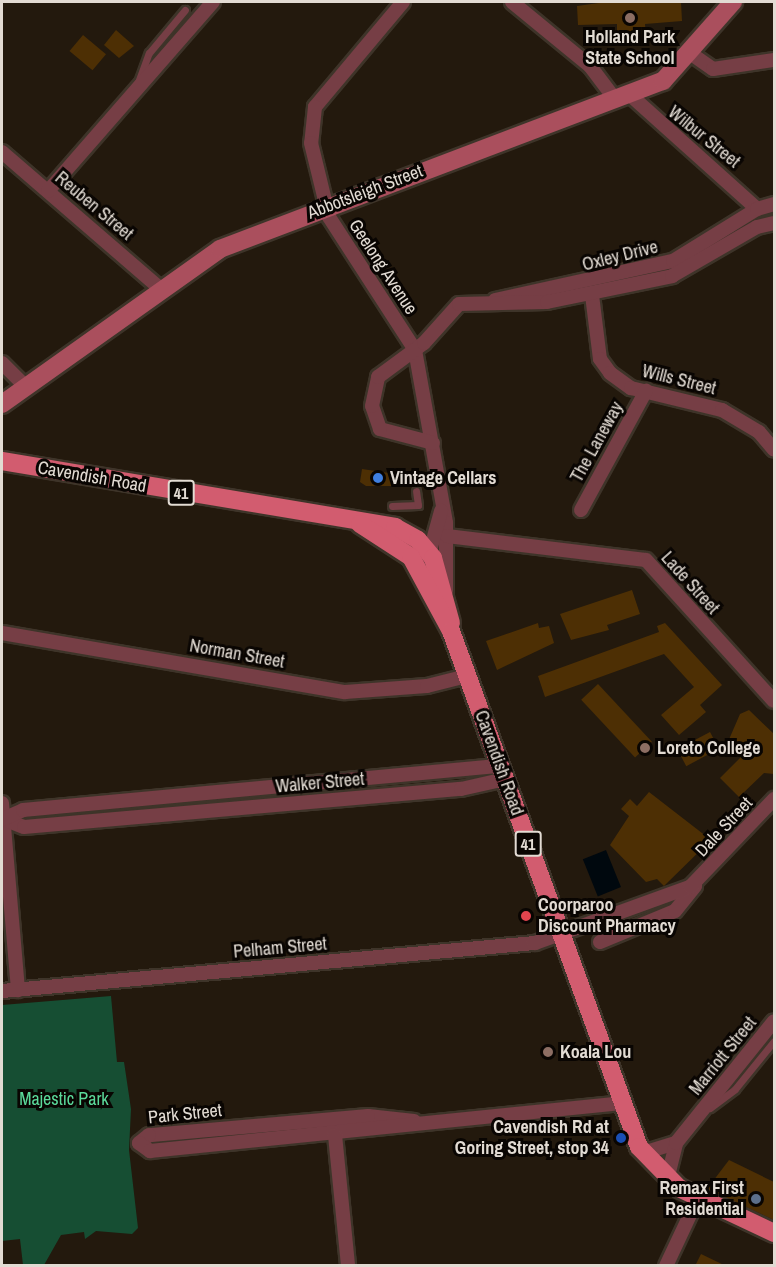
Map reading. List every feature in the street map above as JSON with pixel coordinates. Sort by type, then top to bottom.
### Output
[{"type":"main road","name":"Cavendish Road","points":[[2,461],[360,524],[395,527],[431,543],[446,591],[451,631]]},
{"type":"main road","name":"Cavendish Road","points":[[360,524],[403,549],[423,574],[451,631],[622,1103],[643,1153],[667,1180],[698,1198],[774,1233]]},
{"type":"street","points":[[48,191],[213,2]]},
{"type":"street","name":"Geelong Avenue","points":[[403,2],[315,108],[311,143],[326,206],[415,350],[433,443],[441,511],[448,542],[446,591]]},
{"type":"street","name":"Wilbur Street","points":[[512,2],[757,209]]},
{"type":"street","name":"Abbotsleigh Street","points":[[2,404],[220,249],[326,206],[663,81],[733,2]]},
{"type":"street","points":[[690,53],[713,69],[774,60]]},
{"type":"street","name":"Reuben Street","points":[[2,152],[162,290]]},
{"type":"street","name":"Oxley Drive","points":[[433,443],[380,429],[372,416],[378,377],[415,350],[459,304],[495,300],[673,261],[757,209],[774,204]]},
{"type":"street","name":"Oxley Drive","points":[[495,300],[547,302],[592,295],[672,276],[757,227],[774,223]]},
{"type":"street","name":"Wills Street","points":[[592,295],[600,359],[610,373],[646,391],[722,410],[759,432],[774,450]]},
{"type":"street","points":[[2,363],[26,387]]},
{"type":"street","name":"The Laneway","points":[[580,510],[646,391]]},
{"type":"street","name":"Geelong Avenue","points":[[423,574],[441,511]]},
{"type":"street","name":"Lade Street","points":[[431,543],[477,544],[646,560],[774,701]]},
{"type":"street","name":"Norman Street","points":[[2,633],[345,692],[427,686],[467,676]]},
{"type":"street","name":"Walker Street","points":[[3,819],[23,810],[502,773]]},
{"type":"street","name":"Walker Street","points":[[3,819],[24,827],[461,789],[502,773]]},
{"type":"street","name":"Dale Street","points":[[600,942],[678,909],[700,880],[774,799]]},
{"type":"street","points":[[135,801],[136,817]]},
{"type":"street","points":[[2,803],[18,990]]},
{"type":"street","name":"Dale Street","points":[[561,936],[700,880]]},
{"type":"street","name":"Pelham Street","points":[[2,991],[532,943],[561,936]]},
{"type":"street","name":"Marriott Street","points":[[667,1180],[676,1143],[774,1021]]},
{"type":"street","name":"Park Street","points":[[414,1121],[368,1116],[149,1135],[139,1143],[146,1151],[335,1135],[414,1121],[622,1103]]},
{"type":"street","points":[[335,1135],[348,1266]]},
{"type":"street","points":[[643,1153],[676,1143]]},
{"type":"street","points":[[666,1266],[698,1198]]},
{"type":"lane","points":[[136,91],[149,53],[185,10]]},
{"type":"lane","points":[[392,506],[418,505],[416,491]]},
{"type":"lane","name":"Marriott Street","points":[[700,1114],[735,1089],[774,1041]]},
{"type":"green space","name":"Majestic Park","points":[[111,996],[117,1062],[124,1062],[131,1109],[129,1150],[138,1228],[132,1234],[96,1231],[85,1239],[84,1232],[61,1235],[44,1265],[23,1265],[20,1239],[2,1241],[2,1005]]},
{"type":"shaded area","points":[[606,850],[621,887],[598,896],[583,859]]},
{"type":"building","points":[[606,2],[681,2],[682,21],[645,24],[646,35],[617,37],[617,24],[578,25],[577,6]]},
{"type":"building","points":[[116,30],[134,46],[119,58],[104,45]]},
{"type":"building","points":[[83,35],[106,54],[92,70],[70,51]]},
{"type":"building","name":"Vintage Cellars","points":[[362,469],[396,474],[394,486],[366,486],[360,482]]},
{"type":"building","points":[[632,590],[640,614],[607,625],[609,630],[571,640],[560,614]]},
{"type":"building","points":[[538,623],[539,628],[549,626],[554,643],[497,670],[486,641]]},
{"type":"building","points":[[665,623],[722,685],[700,705],[706,712],[679,735],[661,715],[694,687],[664,654],[545,697],[538,676],[659,632],[657,626]]},
{"type":"building","points":[[598,684],[652,742],[635,757],[581,700]]},
{"type":"building","points":[[749,710],[774,734],[774,774],[764,773],[739,797],[720,778],[742,756],[727,744],[740,714]]},
{"type":"building","points":[[710,732],[719,749],[686,766],[677,749]]},
{"type":"building","points":[[649,792],[711,840],[664,886],[657,879],[646,882],[610,845],[629,816],[621,809],[630,799],[637,806]]},
{"type":"building","points":[[729,1160],[774,1182],[774,1220],[707,1189]]},
{"type":"building","points":[[701,1254],[726,1266],[695,1266]]},
{"type":"place","name":"Holland Park State School","points":[[630,18]]},
{"type":"place","name":"Vintage Cellars","points":[[378,478]]},
{"type":"place","name":"Loreto College","points":[[645,748]]},
{"type":"place","name":"Coorparoo Discount Pharmacy","points":[[526,916]]},
{"type":"place","name":"Koala Lou","points":[[548,1052]]},
{"type":"place","name":"Cavendish Rd at Goring Street, stop 34","points":[[621,1138]]},
{"type":"place","name":"Remax First Residential","points":[[756,1199]]}]
